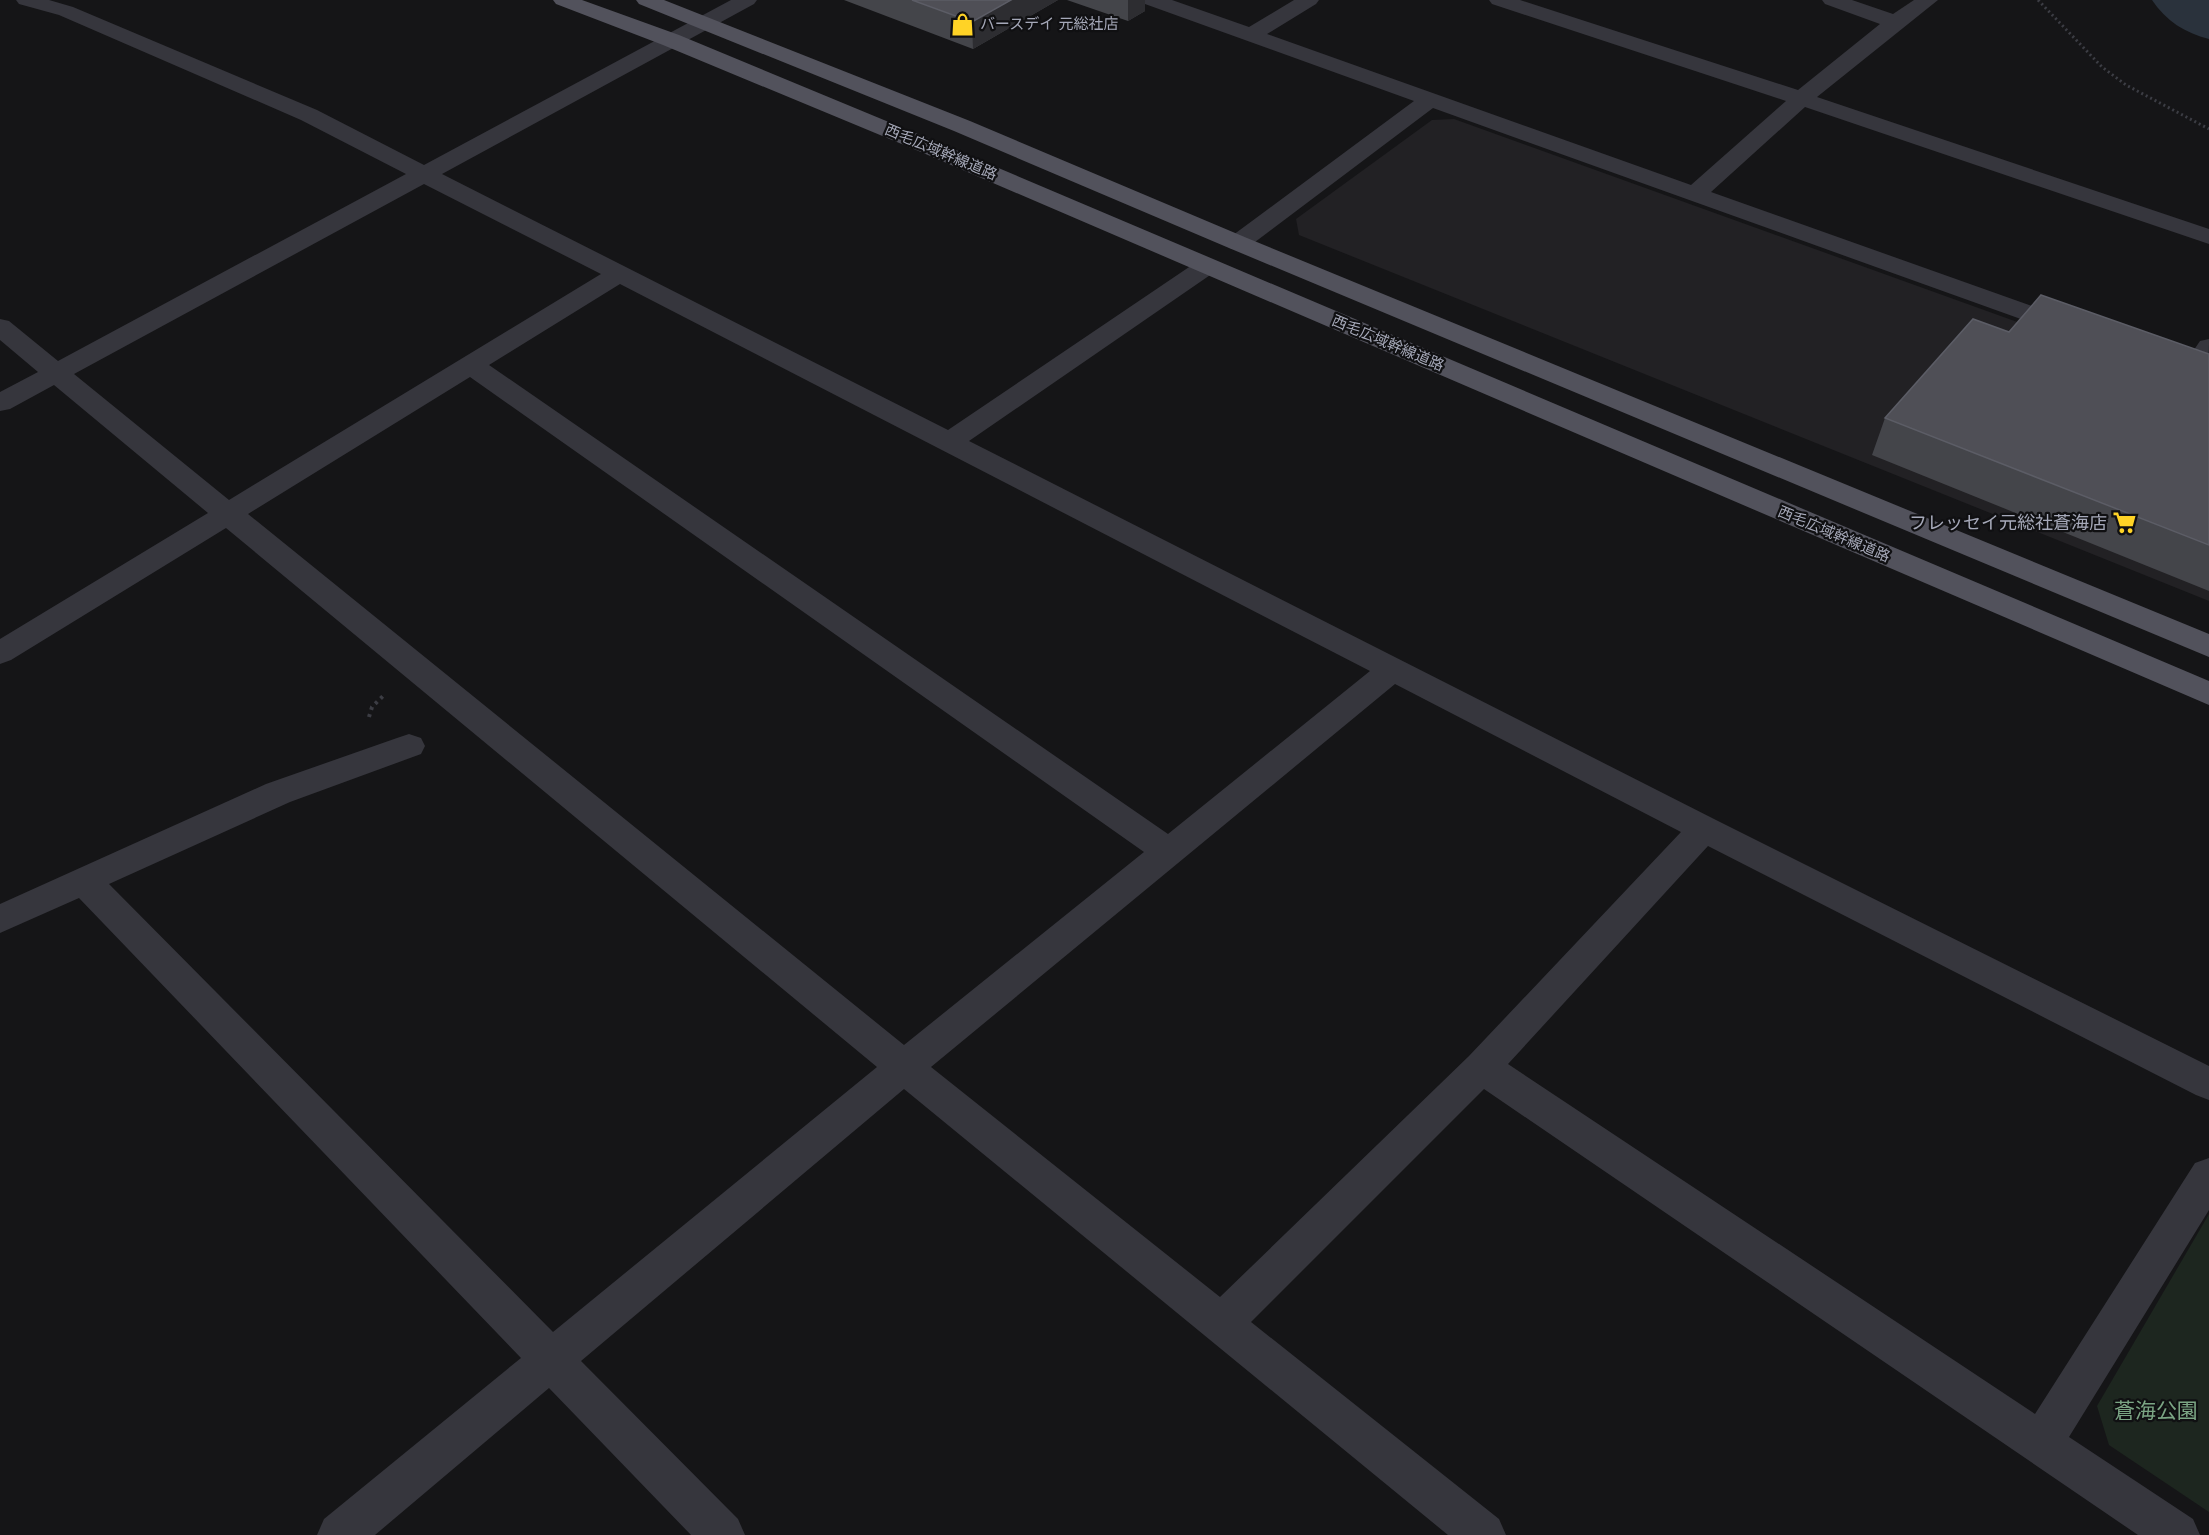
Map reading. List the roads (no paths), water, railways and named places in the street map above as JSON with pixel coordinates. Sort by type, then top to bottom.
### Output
[{"type":"main road","name":"西毛広域幹線道路","points":[[563,0],[671,40],[929,147],[2209,694]]},
{"type":"main road","name":"西毛広域幹線道路","points":[[646,0],[962,126],[2209,646]]},
{"type":"street","points":[[26,0],[66,11],[231,79],[309,115],[1392,670],[2209,1084]]},
{"type":"street","points":[[0,403],[747,0]]},
{"type":"street","points":[[1152,0],[2090,336]]},
{"type":"street","points":[[1251,35],[1309,0]]},
{"type":"street","points":[[1499,0],[1802,99],[2209,237]]},
{"type":"street","points":[[1832,0],[1895,22]]},
{"type":"street","points":[[1695,194],[1802,99],[1895,22],[1928,0]]},
{"type":"street","points":[[1238,243],[1430,99]]},
{"type":"street","points":[[949,442],[1207,266]]},
{"type":"street","points":[[0,653],[619,274]]},
{"type":"street","points":[[0,327],[904,1067],[1483,1535]]},
{"type":"street","points":[[2190,371],[2209,347]]},
{"type":"street","points":[[470,364],[1169,852]]},
{"type":"street","points":[[340,1535],[904,1067],[1392,670]]},
{"type":"street","points":[[0,919],[278,793],[409,746]]},
{"type":"street","points":[[1220,1324],[1482,1067],[1704,829]]},
{"type":"street","points":[[84,881],[722,1535]]},
{"type":"street","points":[[1482,1067],[2177,1535]]},
{"type":"street","points":[[2041,1443],[2209,1175]]},
{"type":"waterway","points":[[2181,0],[2209,21]]},
{"type":"place","name":"バースデイ 元総社店","points":[[962,24]]},
{"type":"place","name":"フレッセイ元総社蒼海店","points":[[2125,523]]},
{"type":"park label","name":"蒼海公園","points":[[2156,1411]]}]
